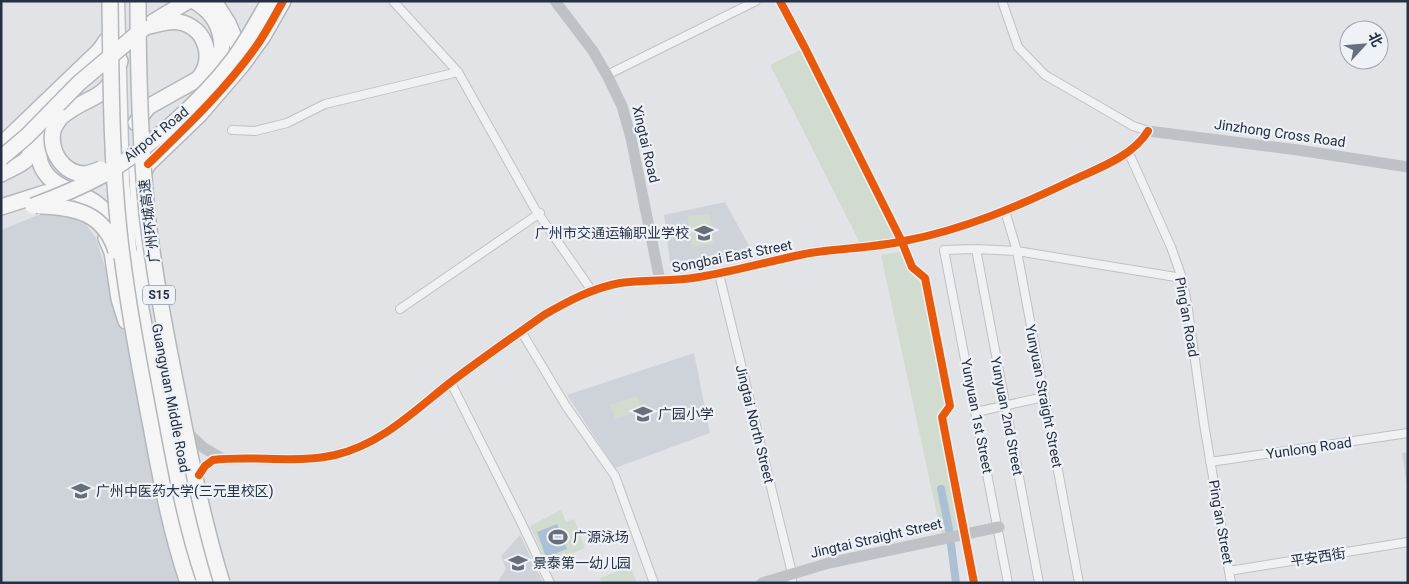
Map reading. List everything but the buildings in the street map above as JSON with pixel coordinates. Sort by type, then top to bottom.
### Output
[{"type":"highway","name":"S15","points":[[114,1],[113,155],[124,271],[140,371],[158,461],[174,534],[188,583]]},
{"type":"highway","name":"广州环城高速","points":[[139,1],[142,23],[142,150],[152,248],[165,330],[190,461],[206,529],[222,583]]},
{"type":"highway","name":"Airport Road","points":[[1,217],[34,206],[98,177],[128,158],[172,124],[202,95],[234,59],[269,1]]},
{"type":"highway","points":[[137,193],[142,175],[148,164],[211,102],[263,36],[283,1]]},
{"type":"highway","points":[[1,158],[27,136],[142,23],[200,3]]},
{"type":"highway","points":[[200,3],[212,16],[221,36],[221,47],[216,71],[202,95]]},
{"type":"highway","points":[[200,3],[228,23],[239,49],[248,57]]},
{"type":"highway","points":[[135,125],[148,107],[198,79],[206,68],[208,55],[204,41],[191,26],[171,21],[142,23]]},
{"type":"highway","points":[[1,145],[100,50],[106,41]]},
{"type":"highway","points":[[120,61],[114,78],[107,88],[96,97],[61,117],[54,128],[52,138],[54,150],[59,160],[73,170],[85,174],[128,158]]},
{"type":"highway","points":[[68,94],[49,118],[39,138],[40,163],[50,178],[99,205],[116,227],[131,256]]},
{"type":"highway","name":"Guangyuan Middle Road","points":[[135,125],[137,193],[150,286],[189,495],[211,583]]},
{"type":"highway","points":[[1,174],[26,161],[31,155],[32,147],[21,134],[16,132]]},
{"type":"highway","points":[[1,207],[51,192],[78,203],[92,216],[108,241],[119,299],[126,321]]},
{"type":"highway","points":[[34,206],[68,208],[87,214],[96,219],[110,235],[116,252],[126,321]]},
{"type":"highway","name":"Guangyuan Middle Road","points":[[131,256],[184,534],[197,583]]},
{"type":"main road","name":"Guangyuan Middle Road","points":[[114,1],[120,61],[124,190],[131,256]]},
{"type":"main road","points":[[106,41],[114,1]]},
{"type":"main road","name":"Guangyuan Middle Road","points":[[133,1],[135,125]]},
{"type":"main road","points":[[148,164],[155,236],[178,372],[209,520],[227,583]]},
{"type":"main road","points":[[150,286],[166,303]]},
{"type":"main road","points":[[126,321],[159,492],[184,583]]},
{"type":"main road","points":[[132,352],[145,333]]},
{"type":"main road","points":[[161,345],[178,372]]},
{"type":"main road","points":[[140,399],[161,418]]},
{"type":"main road","points":[[172,406],[180,422],[191,436]]},
{"type":"main road","points":[[189,495],[199,475]]},
{"type":"street","points":[[393,1],[458,72],[500,148],[540,214],[592,290]]},
{"type":"street","name":"Xingtai Road","points":[[555,1],[580,33],[607,75],[622,106],[631,138],[660,281]]},
{"type":"street","points":[[607,75],[756,1]]},
{"type":"street","points":[[1002,1],[1018,47],[1045,75],[1133,126],[1148,131]]},
{"type":"street","points":[[782,2],[902,242],[912,266],[925,278],[950,406],[942,417],[974,583]]},
{"type":"street","points":[[232,130],[255,131],[287,123],[325,104],[458,72]]},
{"type":"street","name":"Songbai East Street","points":[[224,459],[298,459],[355,449],[381,437],[521,331],[559,306],[592,290],[620,283],[685,280],[806,254],[902,242],[946,231],[1005,211],[1098,168],[1128,151],[1142,140],[1148,131]]},
{"type":"street","name":"Jinzhong Cross Road","points":[[1148,131],[1298,150],[1408,167]]},
{"type":"street","name":"Ping'an Road","points":[[1128,151],[1171,247],[1182,278],[1210,462]]},
{"type":"street","name":"Yunyuan Straight Street","points":[[1005,211],[1017,251],[1079,583]]},
{"type":"street","points":[[400,309],[540,214]]},
{"type":"street","points":[[976,249],[1017,251],[1182,278]]},
{"type":"street","name":"Yunyuan 1st Street","points":[[976,249],[944,250],[999,527],[1008,583]]},
{"type":"street","name":"Yunyuan 2nd Street","points":[[976,249],[1039,583]]},
{"type":"street","name":"Jingtai North Street","points":[[719,274],[792,578]]},
{"type":"street","points":[[521,331],[566,406],[616,476],[654,583]]},
{"type":"street","points":[[451,383],[550,583]]},
{"type":"street","points":[[976,412],[1044,397]]},
{"type":"street","name":"Yunlong Road","points":[[1210,462],[1408,433]]},
{"type":"street","points":[[191,436],[204,448],[224,459]]},
{"type":"street","points":[[199,475],[208,463],[224,459]]},
{"type":"street","name":"Ping'an Street","points":[[1210,462],[1231,583]]},
{"type":"street","name":"Jingtai Straight Street","points":[[762,583],[792,578],[856,556],[999,527]]},
{"type":"street","name":"平安西街","points":[[1229,572],[1408,542]]},
{"type":"shaded area","points":[[802,49],[897,237],[860,243],[770,65]]},
{"type":"shaded area","name":"广州市交通运输职业学校","points":[[725,202],[752,251],[713,267],[671,270],[664,215]]},
{"type":"shaded area","name":"广州中医药大学(三元里校区)","points":[[46,212],[78,214],[96,238],[136,370],[178,583],[1,583],[1,230]]},
{"type":"shaded area","points":[[710,214],[714,244],[691,247],[688,216]]},
{"type":"shaded area","points":[[904,251],[910,267],[923,286],[945,403],[940,417],[961,529],[941,533],[881,255]]},
{"type":"shaded area","name":"广园小学","points":[[694,353],[710,433],[615,468],[567,395]]},
{"type":"shaded area","points":[[637,396],[642,410],[615,419],[610,405]]},
{"type":"shaded area","points":[[1408,452],[1408,493],[1402,453]]},
{"type":"shaded area","name":"广源泳场","points":[[561,510],[566,522],[574,519],[585,548],[547,564],[530,526]]},
{"type":"shaded area","name":"景泰第一幼儿园","points":[[520,535],[543,583],[497,583],[506,569],[501,556]]},
{"type":"shaded area","points":[[630,566],[637,583],[602,583],[600,578]]},
{"type":"water","points":[[557,524],[567,549],[546,557],[537,532]]},
{"type":"waterway","points":[[941,489],[949,529],[956,583]]},
{"type":"cycle path","points":[[148,164],[231,79],[259,42],[283,1]]},
{"type":"cycle path","points":[[780,1],[902,242],[912,267],[925,278],[950,406],[942,417],[974,583]]},
{"type":"cycle path","points":[[199,475],[205,466],[213,460],[320,458],[352,450],[368,443],[397,425],[462,373],[544,315],[590,292],[620,283],[699,277],[810,253],[892,243],[969,224],[1032,199],[1104,166],[1134,148],[1148,131]]},
{"type":"place","name":"广州市交通运输职业学校","points":[[704,233]]},
{"type":"place","name":"广园小学","points":[[643,414]]},
{"type":"place","name":"广州中医药大学(三元里校区)","points":[[81,491]]},
{"type":"place","name":"广源泳场","points":[[558,537]]},
{"type":"place","name":"景泰第一幼儿园","points":[[518,563]]}]
